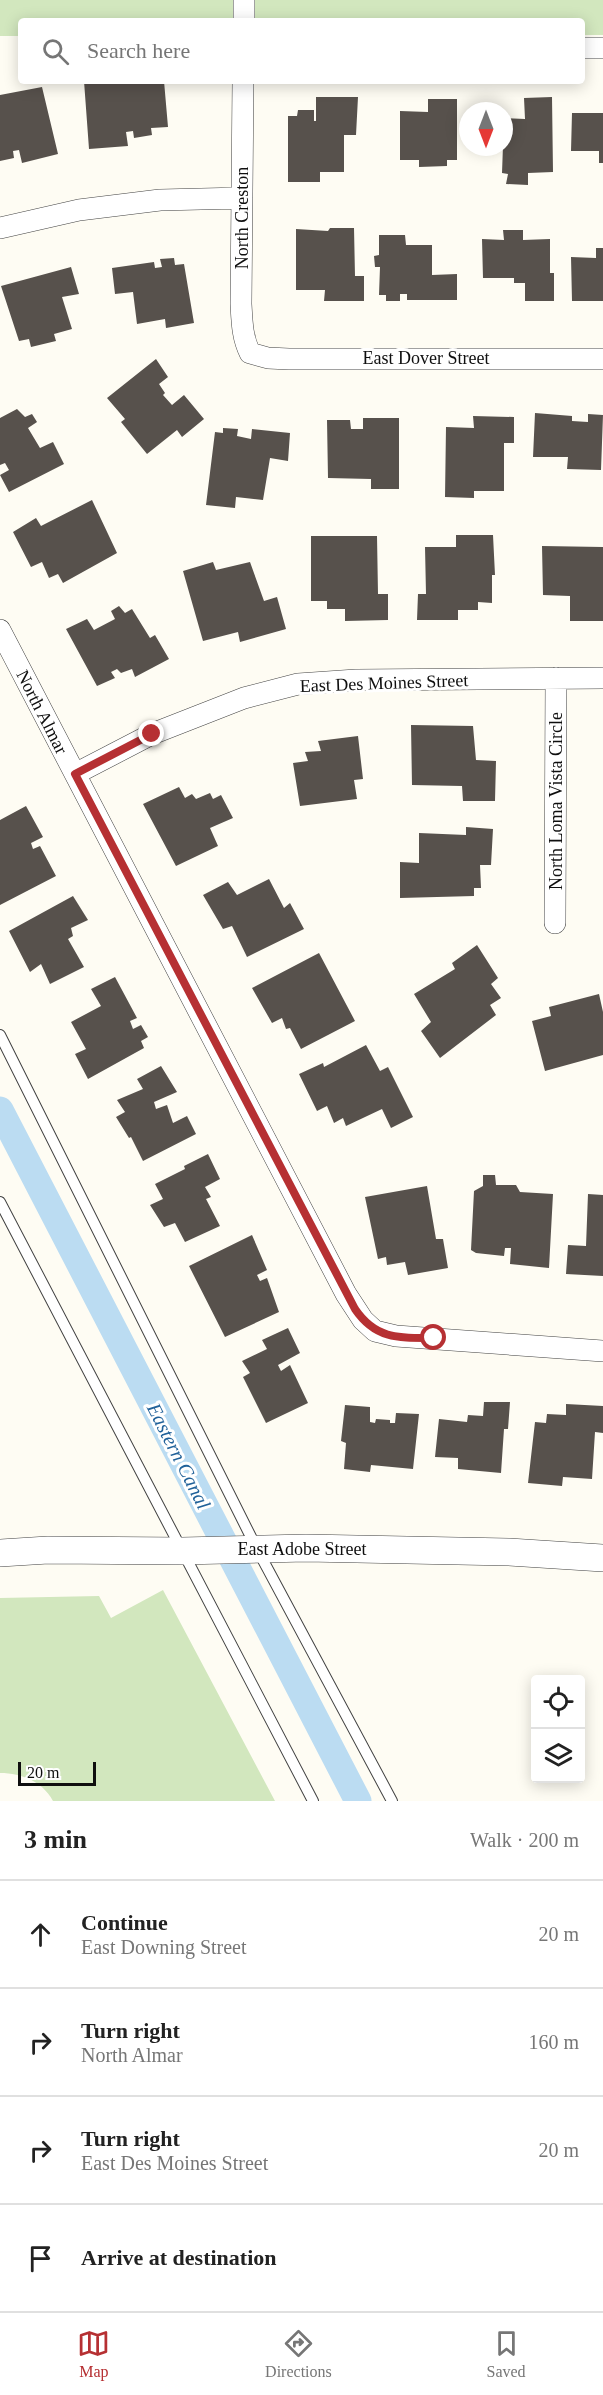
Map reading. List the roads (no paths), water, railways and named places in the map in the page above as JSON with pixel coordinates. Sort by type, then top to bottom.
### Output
[{"type":"street","points":[[244,0],[244,18]]},
{"type":"street","points":[[585,48],[603,48]]},
{"type":"street","name":"North Creston","points":[[243,84],[242,329],[250,352]]},
{"type":"street","points":[[0,228],[78,210],[160,200],[242,198]]},
{"type":"street","name":"East Dover Street","points":[[250,352],[268,358],[289,359],[603,359]]},
{"type":"street","name":"North Almar","points":[[0,630],[346,1294],[363,1320],[375,1331],[411,1338],[603,1352]]},
{"type":"street","name":"North Loma Vista Circle","points":[[555,923],[556,678]]},
{"type":"street","name":"East Des Moines Street","points":[[75,774],[152,734],[244,698],[298,684],[356,680],[603,678]]},
{"type":"street","name":"East Adobe Street","points":[[0,1553],[48,1550],[403,1549],[603,1558]]},
{"type":"lane","points":[[0,1035],[257,1549],[392,1801]]},
{"type":"lane","points":[[0,1202],[313,1801]]},
{"type":"waterway","name":"Eastern Canal","points":[[0,1110],[358,1801]]}]
